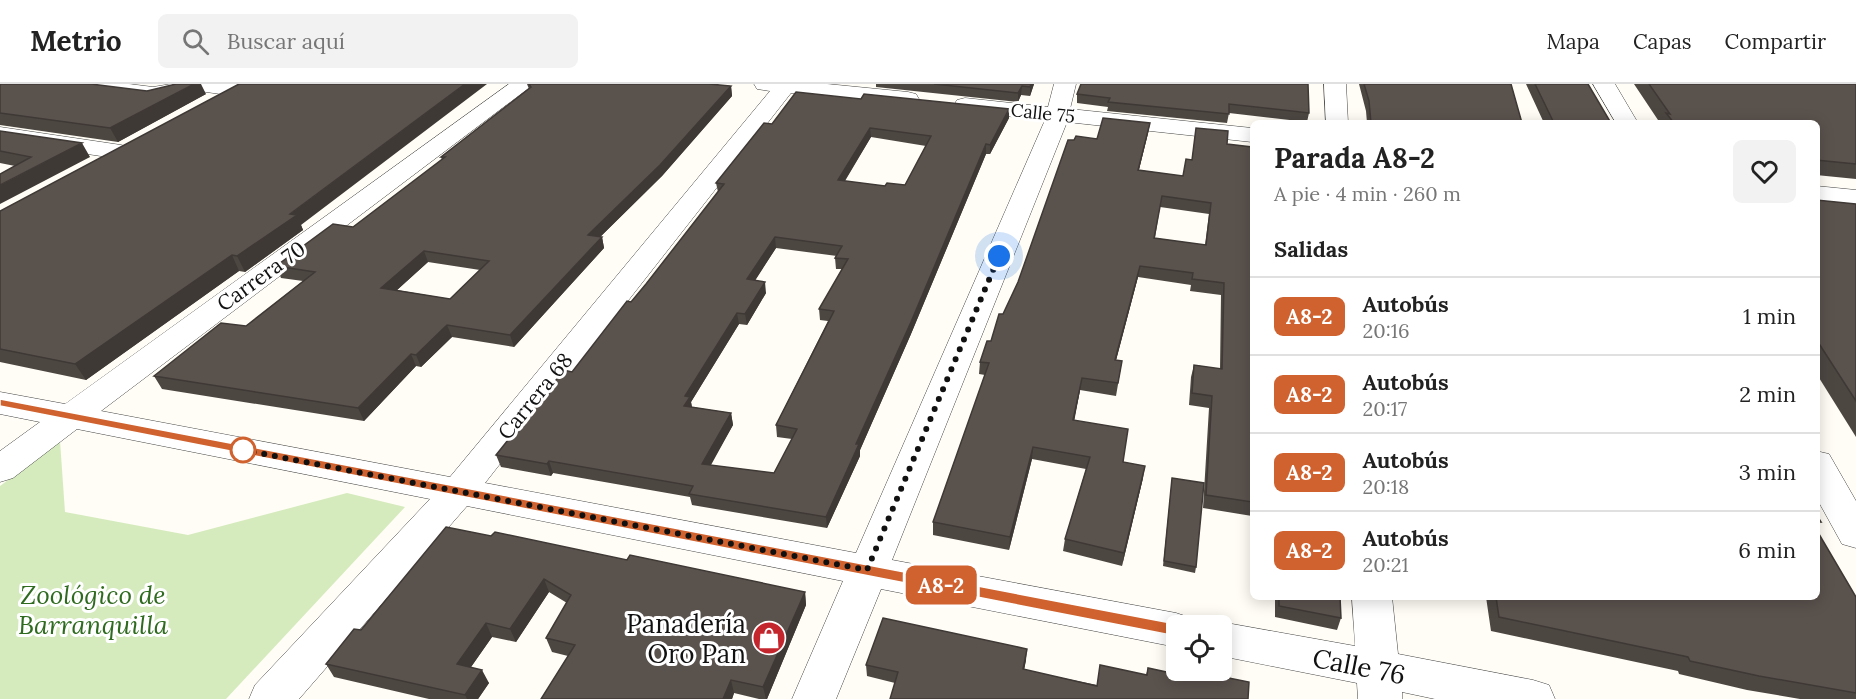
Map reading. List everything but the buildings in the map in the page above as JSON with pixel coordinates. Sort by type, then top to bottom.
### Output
[{"type":"street","points":[[85,84],[153,94],[241,87]]},
{"type":"street","name":"Carrera 70","points":[[0,469],[523,84]]},
{"type":"street","points":[[1335,84],[1337,120]]},
{"type":"street","points":[[1604,84],[1625,120]]},
{"type":"street","name":"Calle 75","points":[[778,85],[933,102],[1062,99],[1250,135]]},
{"type":"street","name":"Carrera 68","points":[[271,699],[459,491],[778,85]]},
{"type":"street","points":[[814,699],[1062,99]]},
{"type":"street","points":[[0,134],[131,147],[91,169]]},
{"type":"street","points":[[1820,194],[1856,198]]},
{"type":"street","points":[[0,403],[1166,628]]},
{"type":"street","points":[[1820,470],[1856,534]]},
{"type":"street","points":[[1372,600],[1379,684]]},
{"type":"street","name":"Calle 76","points":[[1232,642],[1379,684],[1533,699]]},
{"type":"green space","name":"Zoológico de Barranquilla","points":[[60,441],[65,512],[188,535],[347,493],[405,507],[226,699],[0,699],[0,486]]},
{"type":"bus line","name":"A8-2","points":[[0,403],[1166,628]]},
{"type":"place","name":"Panadería Oro Pan","points":[[769,638]]},
{"type":"route","points":[[243,450],[867,570],[999,256]]}]
